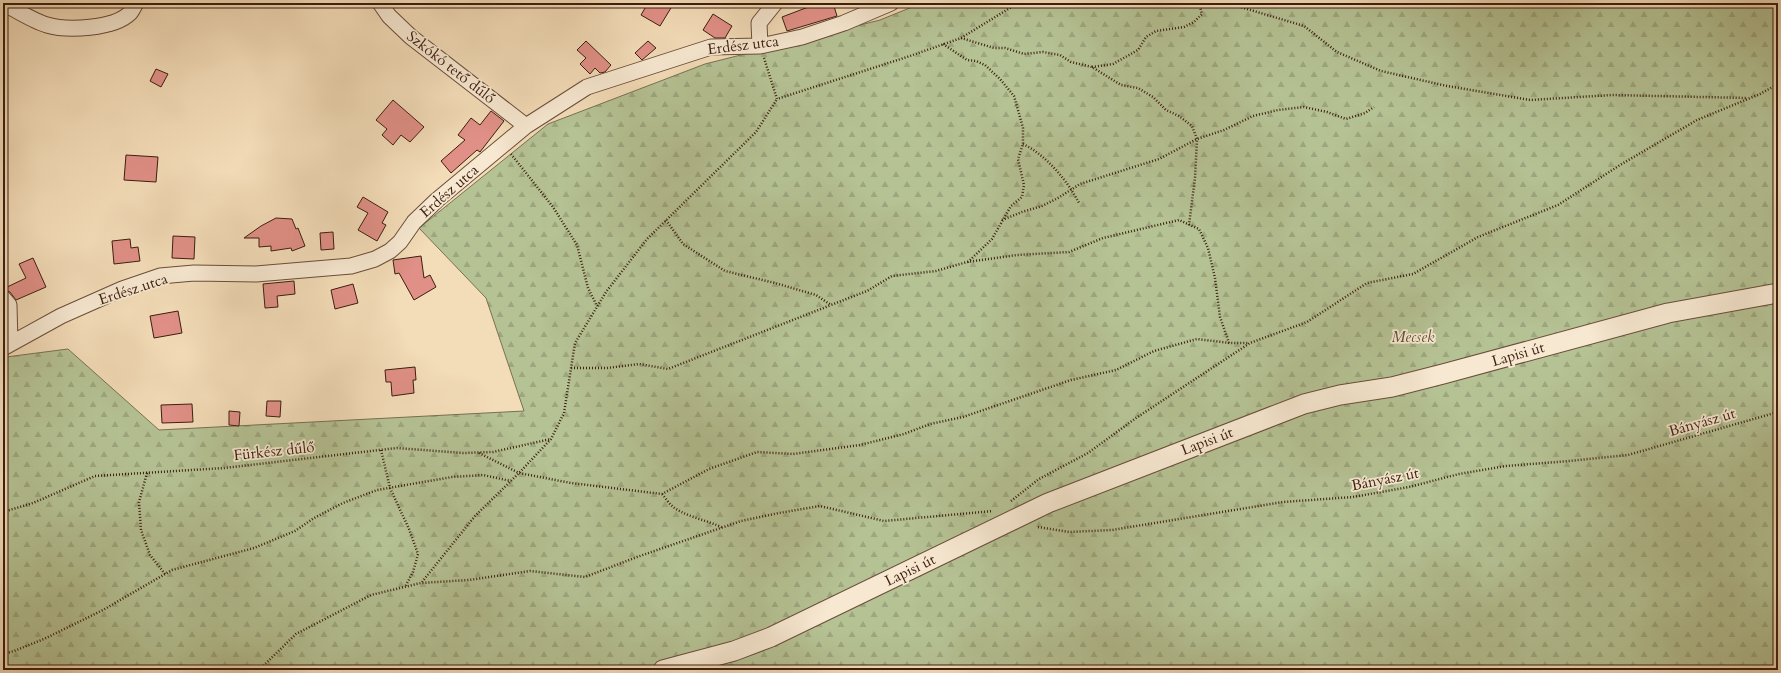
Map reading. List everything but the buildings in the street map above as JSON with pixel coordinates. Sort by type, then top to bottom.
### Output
[{"type":"street","points":[[3,3],[46,25],[68,28],[103,26],[115,22],[130,14],[136,3]]},
{"type":"street","name":"Szkókó tető dűlő","points":[[380,3],[389,16],[411,37],[526,126]]},
{"type":"street","points":[[760,46],[759,23],[775,3]]},
{"type":"street","name":"Erdész utca","points":[[6,345],[61,316],[122,289],[160,276],[194,273],[256,274],[351,266],[375,259],[390,251],[400,242],[414,222],[437,200],[526,126],[587,87],[711,47],[760,46],[802,37],[838,25],[891,3]]},
{"type":"street","name":"Lapisi út","points":[[663,670],[734,651],[771,637],[1009,512],[1054,500],[1304,404],[1340,395],[1392,387],[1668,313],[1778,293]]},
{"type":"street","points":[[3,298],[9,305],[6,345]]},
{"type":"path","points":[[421,583],[475,516],[551,439],[564,413],[575,343],[606,292],[647,239],[756,132],[777,99],[903,59],[961,38],[1018,3]]},
{"type":"path","points":[[1092,67],[1113,64],[1119,61],[1138,50],[1146,37],[1156,31],[1184,27],[1194,22],[1202,14],[1199,3]]},
{"type":"path","points":[[1227,3],[1304,26],[1337,52],[1381,71],[1447,86],[1530,100],[1612,96],[1749,98]]},
{"type":"path","points":[[961,38],[994,48],[1005,48],[1024,54],[1042,52],[1060,55],[1071,62],[1092,67],[1121,85],[1138,88],[1153,98],[1166,110],[1179,116],[1192,126],[1197,139],[1194,185],[1189,225]]},
{"type":"path","points":[[943,44],[966,60],[976,61],[985,65],[1000,79],[1014,96],[1023,128],[1023,144],[1018,159],[1024,185],[1022,197],[1011,206],[992,239],[967,262]]},
{"type":"path","points":[[760,46],[777,99]]},
{"type":"path","points":[[1009,512],[1039,479],[1088,453],[1136,418],[1250,343],[1307,322],[1367,283],[1413,274],[1478,237],[1558,205],[1697,120],[1760,94],[1778,84]]},
{"type":"path","points":[[1002,220],[1042,206],[1080,184],[1159,159],[1197,139],[1224,130],[1253,116],[1278,110],[1304,107],[1346,118],[1365,113],[1374,107]]},
{"type":"path","points":[[1023,144],[1035,150],[1072,189],[1079,203]]},
{"type":"path","points":[[505,145],[522,170],[553,207],[577,245],[588,288],[597,307]]},
{"type":"path","points":[[666,220],[683,244],[725,270],[816,295],[831,305]]},
{"type":"path","points":[[571,368],[607,368],[639,364],[668,369],[867,291],[892,276],[936,271],[967,262],[1017,255],[1069,252],[1103,238],[1147,226],[1178,220],[1199,229],[1208,248],[1215,278],[1220,317],[1230,343]]},
{"type":"path","points":[[479,453],[519,473],[578,484],[662,494],[709,469],[757,452],[793,454],[860,445],[904,434],[930,424],[963,417],[1071,380],[1116,370],[1154,351],[1197,339],[1230,343],[1250,343]]},
{"type":"path","name":"Bányász út","points":[[723,528],[779,513],[820,506],[884,521],[994,511],[1009,512],[1034,526],[1069,532],[1112,530],[1283,502],[1353,497],[1459,474],[1506,466],[1628,454],[1778,412]]},
{"type":"path","name":"Fürkész dűlő","points":[[3,512],[33,503],[95,476],[239,466],[397,448],[463,453],[493,452],[551,439]]},
{"type":"path","points":[[381,450],[390,488],[418,554],[413,572],[405,587]]},
{"type":"path","points":[[146,473],[139,502],[141,530],[150,554],[165,574]]},
{"type":"path","points":[[3,654],[44,639],[103,610],[172,570],[254,548],[295,531],[314,518],[343,503],[377,490],[452,477],[483,475],[511,481]]},
{"type":"path","points":[[662,494],[670,505],[684,514],[708,521],[723,528]]},
{"type":"path","points":[[259,670],[296,634],[372,595],[421,583],[469,580],[530,571],[585,577],[637,557],[723,528]]},
{"type":"green space","name":"Mecsek","points":[[922,3],[1778,3],[1778,670],[3,670],[3,358],[68,349],[159,430],[524,411],[486,298],[419,228],[548,124],[705,64],[880,20]]}]
